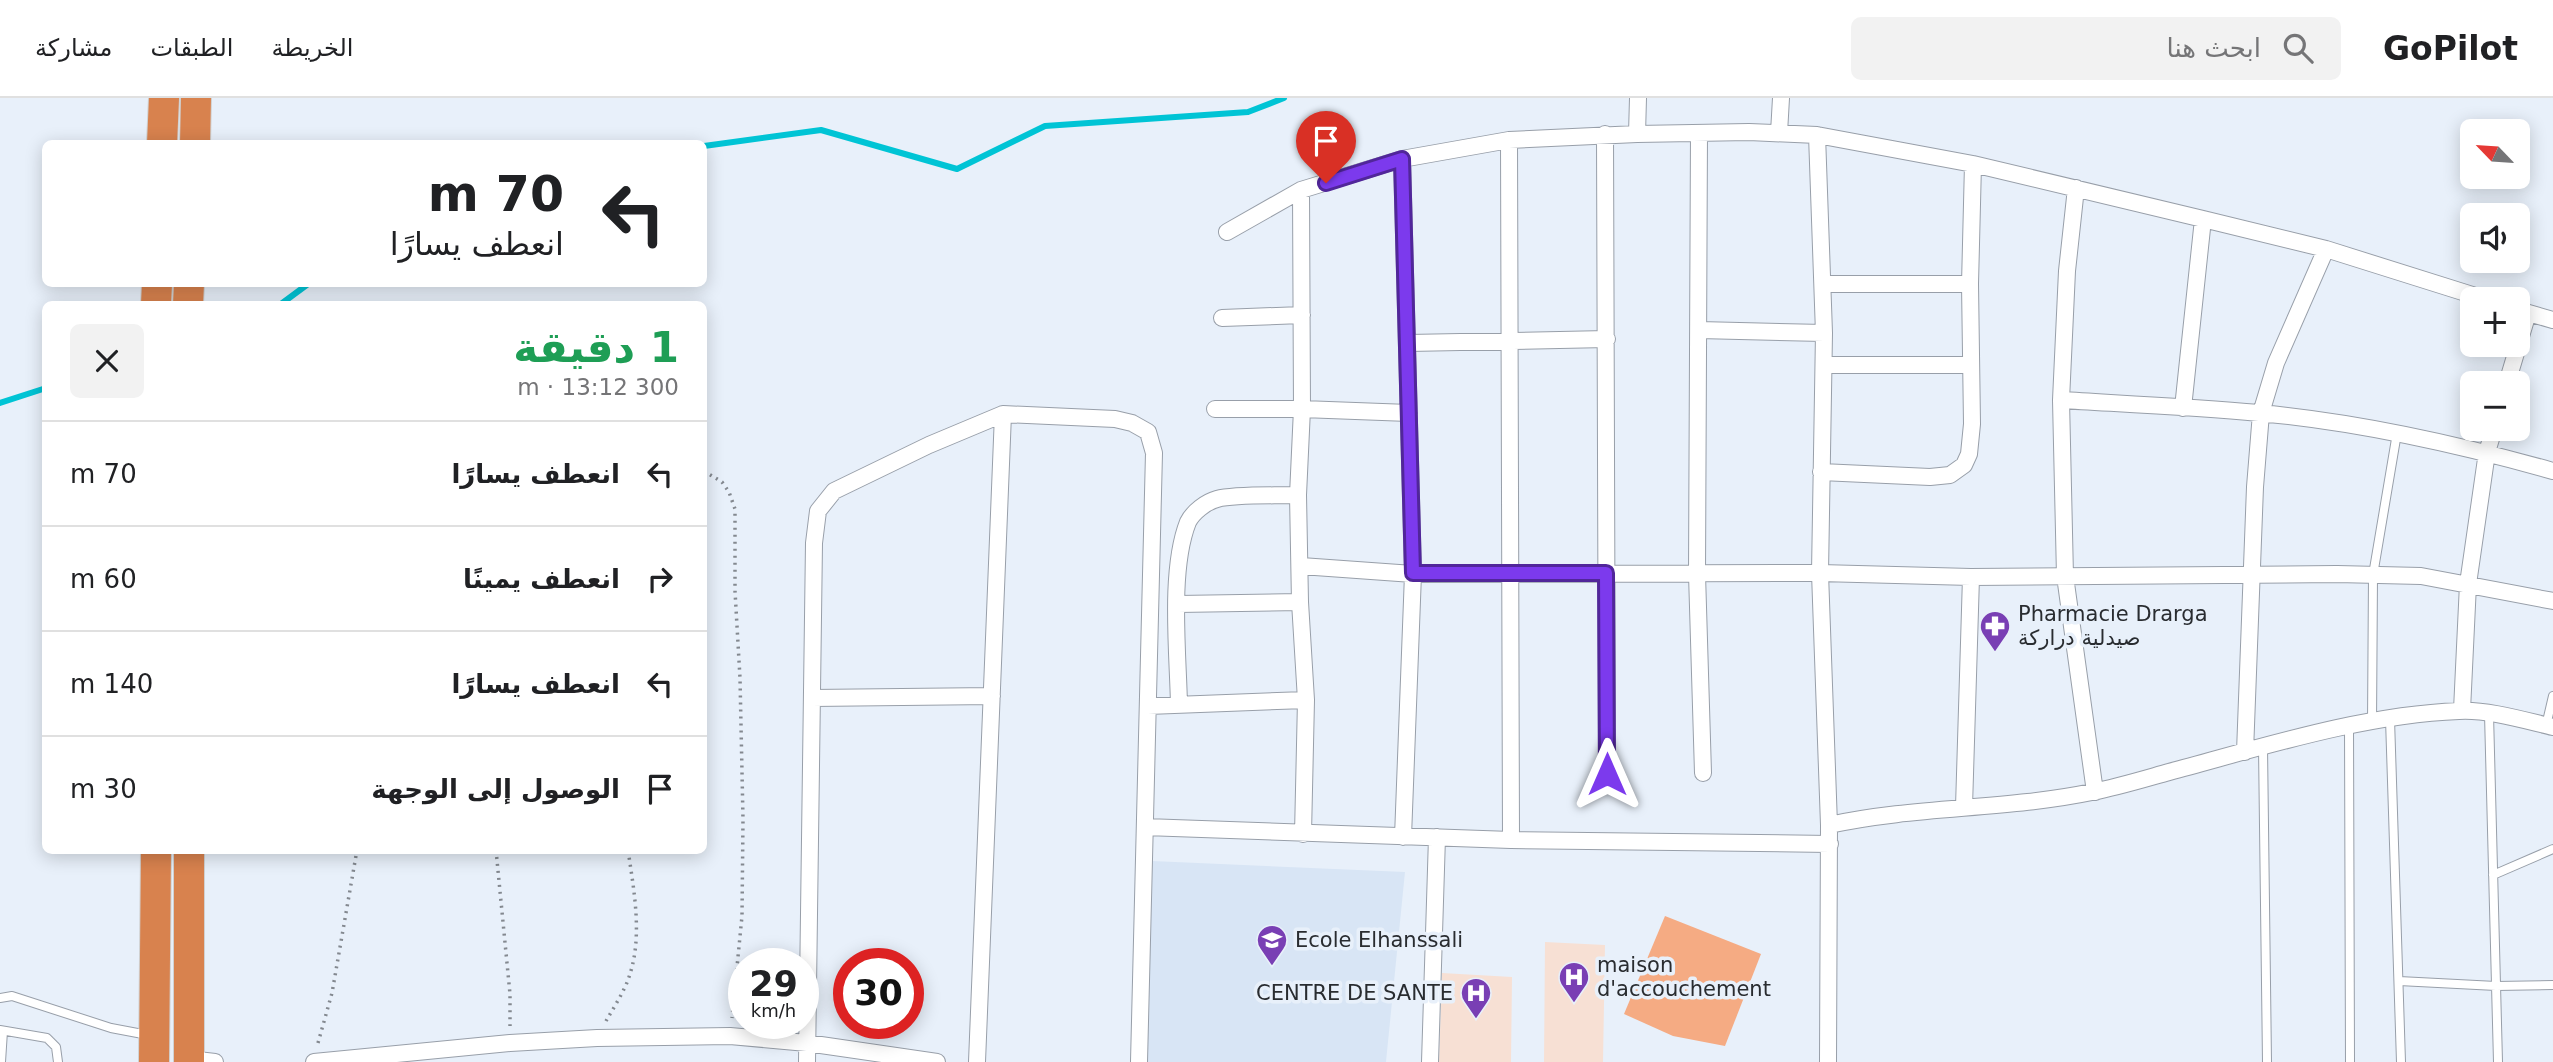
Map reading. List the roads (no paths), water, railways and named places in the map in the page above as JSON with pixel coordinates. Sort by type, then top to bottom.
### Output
[{"type":"highway","points":[[162,140],[164,98]]},
{"type":"highway","points":[[195,140],[197,98]]},
{"type":"highway","points":[[154,1049],[156,854]]},
{"type":"highway","points":[[189,854],[197,1061]]},
{"type":"street","points":[[1637,134],[1638,98]]},
{"type":"street","points":[[1779,133],[1781,98]]},
{"type":"street","points":[[1699,133],[1697,574],[1703,773]]},
{"type":"street","points":[[1227,232],[1301,190],[1402,159],[1509,140],[1605,134],[1779,133],[1817,135],[1973,164],[2326,249],[2460,291]]},
{"type":"street","points":[[1605,134],[1607,774]]},
{"type":"street","points":[[1817,135],[1824,333],[1820,573],[1830,844],[1828,1062]]},
{"type":"street","points":[[1509,140],[1511,840]]},
{"type":"street","points":[[1402,159],[1413,573],[1403,837]]},
{"type":"street","points":[[1821,472],[1930,477],[1950,475],[1964,465],[1969,454],[1972,424],[1970,284],[1973,164]]},
{"type":"street","points":[[2076,188],[2067,271],[2062,400],[2065,576],[2095,792]]},
{"type":"street","points":[[1301,190],[1302,409],[1298,495],[1300,602],[1306,699],[1303,834]]},
{"type":"street","points":[[2183,408],[2203,219]]},
{"type":"street","points":[[2245,752],[2255,486],[2261,413],[2276,363],[2326,249]]},
{"type":"street","points":[[1823,284],[1970,284]]},
{"type":"street","points":[[2530,313],[2553,320]]},
{"type":"street","points":[[1222,318],[1301,315]]},
{"type":"street","points":[[1699,330],[1824,333]]},
{"type":"street","points":[[1408,343],[1607,339]]},
{"type":"street","points":[[1824,365],[1970,365]]},
{"type":"street","points":[[2062,400],[2261,413],[2396,433],[2487,452],[2553,471]]},
{"type":"street","points":[[1215,409],[1409,413]]},
{"type":"street","points":[[977,1062],[1003,414]]},
{"type":"street","points":[[807,1062],[814,543],[818,511],[834,491],[853,481],[1003,414],[1115,419],[1141,426],[1148,432],[1154,453],[1139,1062]]},
{"type":"street","points":[[2462,710],[2468,584],[2490,441]]},
{"type":"street","points":[[1179,705],[1180,553],[1189,520],[1200,507],[1216,499],[1298,495]]},
{"type":"street","points":[[1301,566],[1413,573],[1820,573],[1971,577],[2421,576],[2553,601]]},
{"type":"street","points":[[1964,807],[1971,577]]},
{"type":"street","points":[[1178,604],[1300,602]]},
{"type":"street","points":[[812,698],[992,696]]},
{"type":"street","points":[[1148,706],[1306,699]]},
{"type":"street","points":[[1829,825],[1908,811],[2046,800],[2095,792],[2263,747],[2390,719],[2462,710],[2549,727]]},
{"type":"street","points":[[1145,827],[1511,840],[1830,844]]},
{"type":"street","points":[[1430,1062],[1437,838]]},
{"type":"street","points":[[315,1056],[597,1038],[730,1036],[807,1043],[937,1062]]},
{"type":"lane","points":[[2372,723],[2373,575],[2396,433]]},
{"type":"lane","points":[[2549,727],[2553,696]]},
{"type":"lane","points":[[2489,715],[2498,1062]]},
{"type":"lane","points":[[2390,719],[2401,1062]]},
{"type":"lane","points":[[2349,726],[2350,1062]]},
{"type":"lane","points":[[2263,747],[2267,1062]]},
{"type":"lane","points":[[2493,875],[2553,849]]},
{"type":"lane","points":[[2399,981],[2496,986],[2553,985]]},
{"type":"lane","points":[[0,998],[12,996],[111,1028],[154,1049]]},
{"type":"lane","points":[[1,1062],[1,1030],[47,1038],[56,1047],[58,1062]]},
{"type":"waterway","points":[[707,146],[821,130],[957,169],[1045,126],[1248,112],[1284,98]]},
{"type":"waterway","points":[[285,301],[304,287]]},
{"type":"waterway","points":[[0,403],[42,389]]},
{"type":"place","name":"Pharmacie Drarga صيدلية دراركة","points":[[1995,653]]},
{"type":"place","name":"Ecole Elhanssali","points":[[1272,967]]},
{"type":"place","name":"maison d'accouchement","points":[[1574,1004]]},
{"type":"place","name":"CENTRE DE SANTE","points":[[1476,1020]]}]
